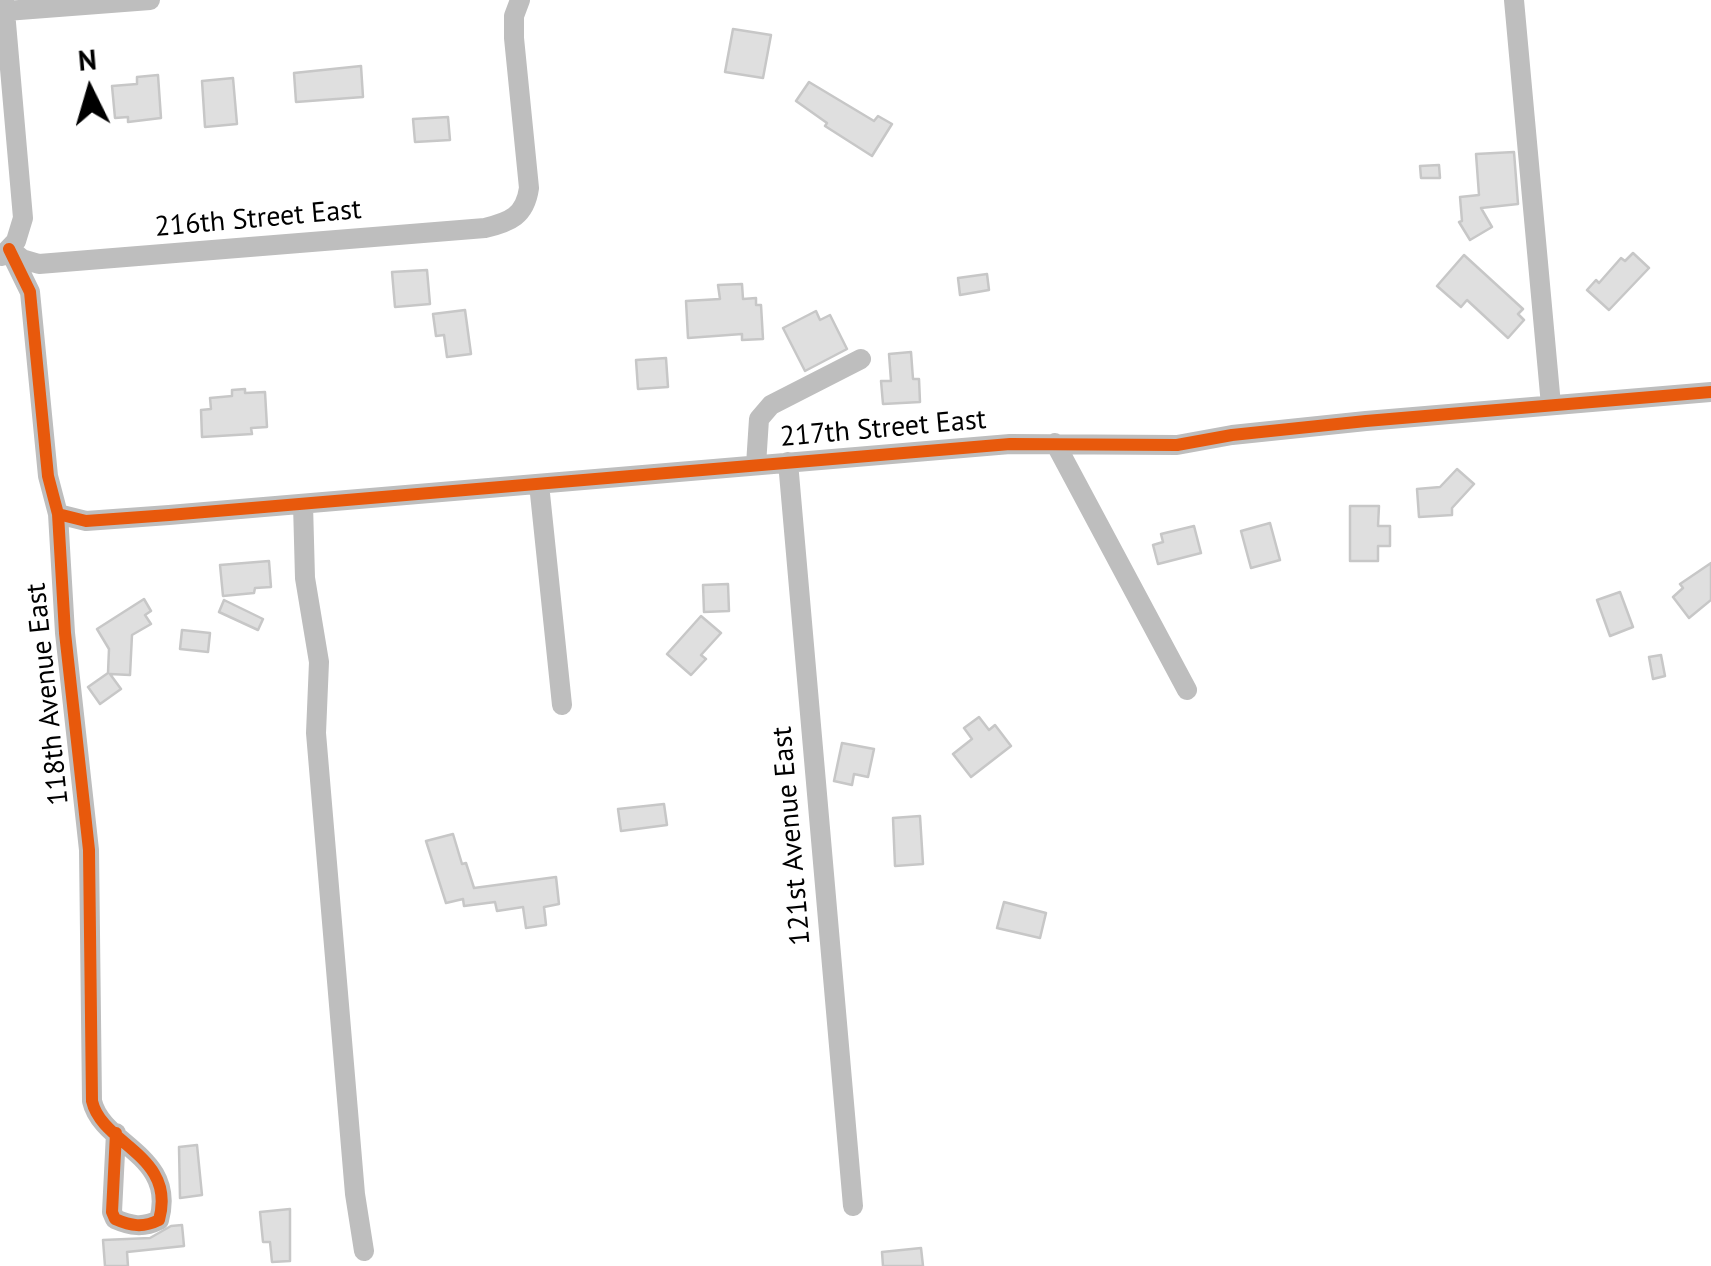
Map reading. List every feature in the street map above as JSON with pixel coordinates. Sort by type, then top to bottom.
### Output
[{"type":"street","points":[[4,253],[16,241],[23,218],[5,5],[150,0]]},
{"type":"street","name":"216th Street East","points":[[4,253],[39,264],[179,255],[485,228],[516,218],[523,210],[529,188],[514,38],[514,16],[520,0]]},
{"type":"street","points":[[1514,0],[1550,405]]},
{"type":"street","name":"118th Avenue East","points":[[4,253],[30,292],[48,476],[58,514],[64,633],[89,850],[92,1101],[116,1133]]},
{"type":"street","points":[[756,464],[760,418],[771,405],[861,359]]},
{"type":"street","name":"217th Street East","points":[[58,514],[86,520],[1055,442],[1177,445],[1232,435],[1711,392]]},
{"type":"street","points":[[1055,442],[1187,690]]},
{"type":"street","name":"121st Avenue East","points":[[788,462],[853,1206]]},
{"type":"street","points":[[538,484],[562,706]]},
{"type":"street","points":[[303,504],[305,578],[319,662],[316,733],[364,1251]]},
{"type":"building","points":[[733,29],[771,35],[763,78],[725,72]]},
{"type":"building","points":[[361,66],[363,97],[296,102],[294,73]]},
{"type":"building","points":[[158,75],[161,118],[128,122],[128,117],[115,118],[112,86],[137,84],[137,77]]},
{"type":"building","points":[[233,78],[237,124],[205,127],[202,81]]},
{"type":"building","points":[[809,82],[874,121],[878,116],[892,124],[872,156],[825,126],[827,123],[796,101]]},
{"type":"building","points":[[448,117],[450,140],[415,142],[413,119]]},
{"type":"building","points":[[1514,152],[1518,204],[1481,208],[1492,227],[1470,240],[1459,222],[1460,197],[1479,195],[1476,154]]},
{"type":"building","points":[[1439,165],[1440,178],[1421,178],[1420,166]]},
{"type":"building","points":[[1633,253],[1649,268],[1609,310],[1587,290],[1596,280],[1599,283],[1621,258],[1625,261]]},
{"type":"building","points":[[1464,255],[1523,309],[1518,314],[1524,320],[1508,338],[1467,300],[1461,307],[1437,286]]},
{"type":"building","points":[[427,270],[430,304],[395,307],[392,272]]},
{"type":"building","points":[[987,274],[989,290],[960,295],[958,278]]},
{"type":"building","points":[[742,284],[743,299],[756,298],[756,305],[761,305],[763,339],[742,340],[742,334],[688,338],[686,301],[720,299],[718,285]]},
{"type":"building","points":[[465,310],[471,354],[447,357],[444,335],[436,336],[433,314]]},
{"type":"building","points":[[816,311],[820,320],[830,315],[847,349],[805,371],[783,328]]},
{"type":"building","points":[[911,352],[913,379],[919,379],[920,402],[883,404],[881,381],[891,381],[889,354]]},
{"type":"building","points":[[666,358],[668,387],[638,389],[636,360]]},
{"type":"building","points":[[245,389],[245,393],[265,392],[267,427],[251,428],[252,434],[202,437],[201,410],[211,409],[210,398],[232,396],[232,390]]},
{"type":"building","points":[[1457,469],[1474,484],[1452,508],[1452,515],[1419,517],[1417,489],[1440,487]]},
{"type":"building","points":[[1350,506],[1379,506],[1378,526],[1390,526],[1390,546],[1378,546],[1378,561],[1350,561]]},
{"type":"building","points":[[1270,523],[1280,560],[1251,568],[1241,531]]},
{"type":"building","points":[[1194,526],[1201,553],[1158,564],[1153,545],[1163,542],[1161,534]]},
{"type":"building","points":[[269,561],[271,587],[223,596],[220,565]]},
{"type":"building","points":[[1711,563],[1711,600],[1689,618],[1673,597],[1683,588],[1680,584]]},
{"type":"building","points":[[728,584],[729,611],[704,612],[703,585]]},
{"type":"building","points":[[1620,592],[1633,627],[1610,636],[1597,600]]},
{"type":"building","points":[[144,599],[151,611],[145,615],[151,624],[132,635],[130,675],[110,674],[121,689],[100,704],[88,687],[108,673],[109,649],[97,629]]},
{"type":"building","points":[[224,600],[263,619],[258,630],[219,612]]},
{"type":"building","points":[[701,616],[721,633],[701,655],[706,659],[691,675],[667,654]]},
{"type":"building","points":[[182,630],[210,633],[208,652],[180,649]]},
{"type":"building","points":[[1661,655],[1665,676],[1653,679],[1649,657]]},
{"type":"building","points":[[979,717],[989,730],[995,725],[1011,746],[971,777],[953,754],[972,739],[964,728]]},
{"type":"building","points":[[842,743],[874,749],[868,777],[854,774],[852,785],[834,781]]},
{"type":"building","points":[[664,804],[667,825],[621,831],[618,809]]},
{"type":"building","points":[[920,816],[923,864],[895,866],[893,818]]},
{"type":"building","points":[[453,834],[474,888],[556,877],[559,904],[544,907],[546,925],[526,928],[523,907],[497,911],[495,902],[464,906],[463,899],[446,903],[426,841]]},
{"type":"building","points":[[1004,902],[1046,913],[1040,938],[997,928]]},
{"type":"building","points":[[197,1145],[202,1195],[180,1198],[179,1147]]},
{"type":"building","points":[[290,1209],[290,1261],[272,1262],[270,1242],[263,1242],[260,1212]]},
{"type":"building","points":[[182,1225],[184,1246],[127,1252],[128,1266],[105,1266],[103,1240],[150,1238],[171,1226]]},
{"type":"building","points":[[921,1248],[923,1266],[883,1266],[882,1252]]},
{"type":"cycle path","points":[[9,249],[30,292],[48,476],[58,514],[65,633],[89,850],[92,1101],[98,1116],[109,1129],[122,1141],[136,1153],[148,1165],[158,1180],[162,1198],[159,1220],[137,1225],[115,1219],[112,1212],[116,1133]]},
{"type":"cycle path","points":[[58,514],[86,521],[169,515],[1010,444],[1177,445],[1366,421],[1711,392]]}]
